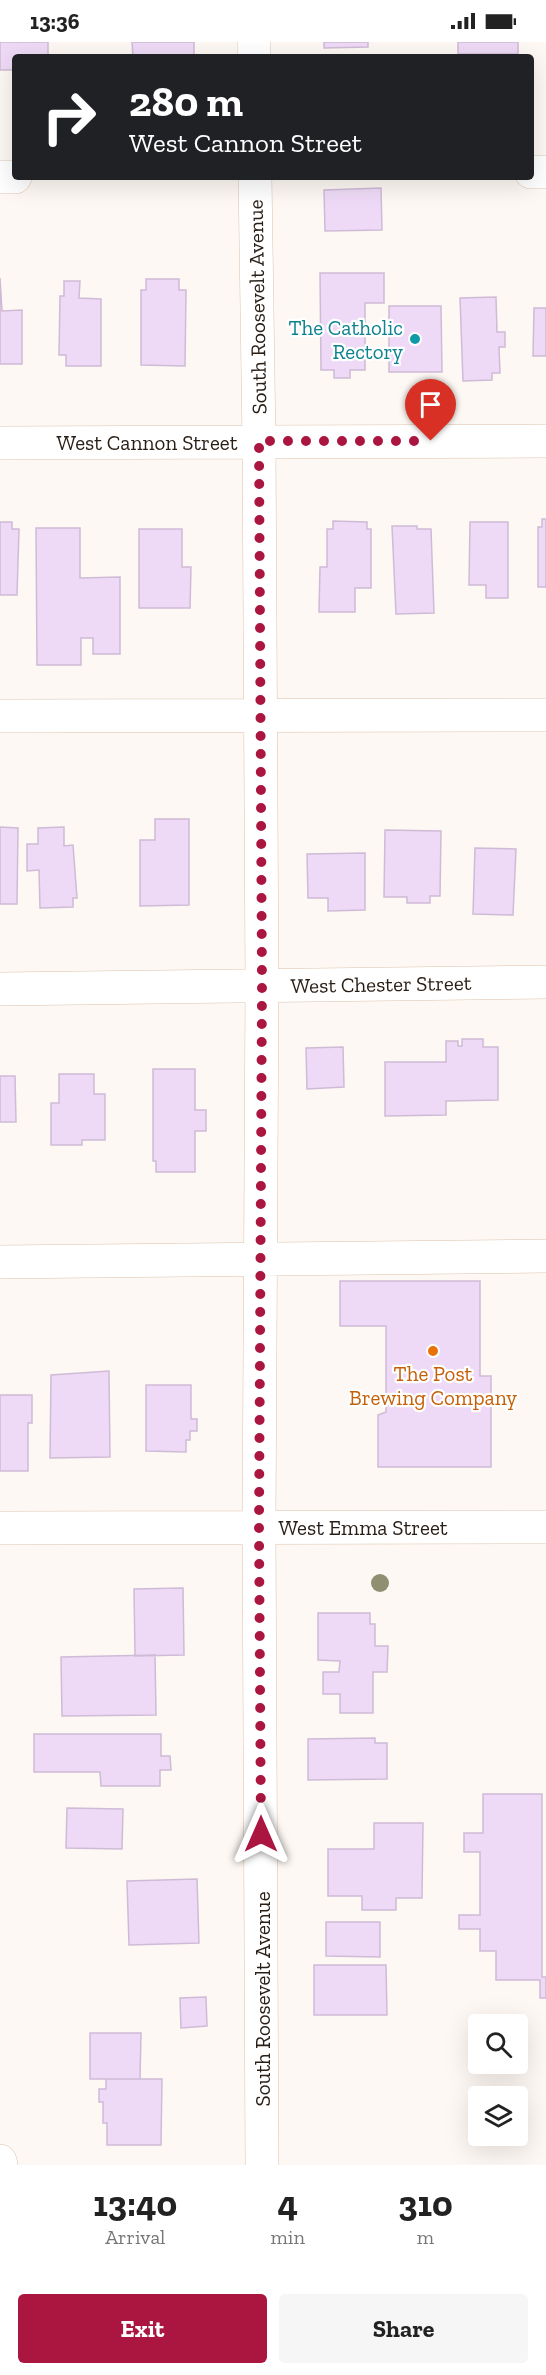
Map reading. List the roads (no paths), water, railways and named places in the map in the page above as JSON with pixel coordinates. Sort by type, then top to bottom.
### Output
[{"type":"street","name":"South Roosevelt Avenue","points":[[255,180],[262,986],[259,1527],[262,2165]]},
{"type":"street","name":"West Cannon Street","points":[[0,443],[546,441]]},
{"type":"street","points":[[0,716],[546,715]]},
{"type":"street","name":"West Chester Street","points":[[0,989],[546,982]]},
{"type":"street","points":[[0,1262],[261,1261],[546,1256]]},
{"type":"street","name":"West Emma Street","points":[[0,1528],[546,1527]]},
{"type":"place","name":"The Catholic Rectory","points":[[415,339]]},
{"type":"place","name":"The Post Brewing Company","points":[[433,1351]]}]
